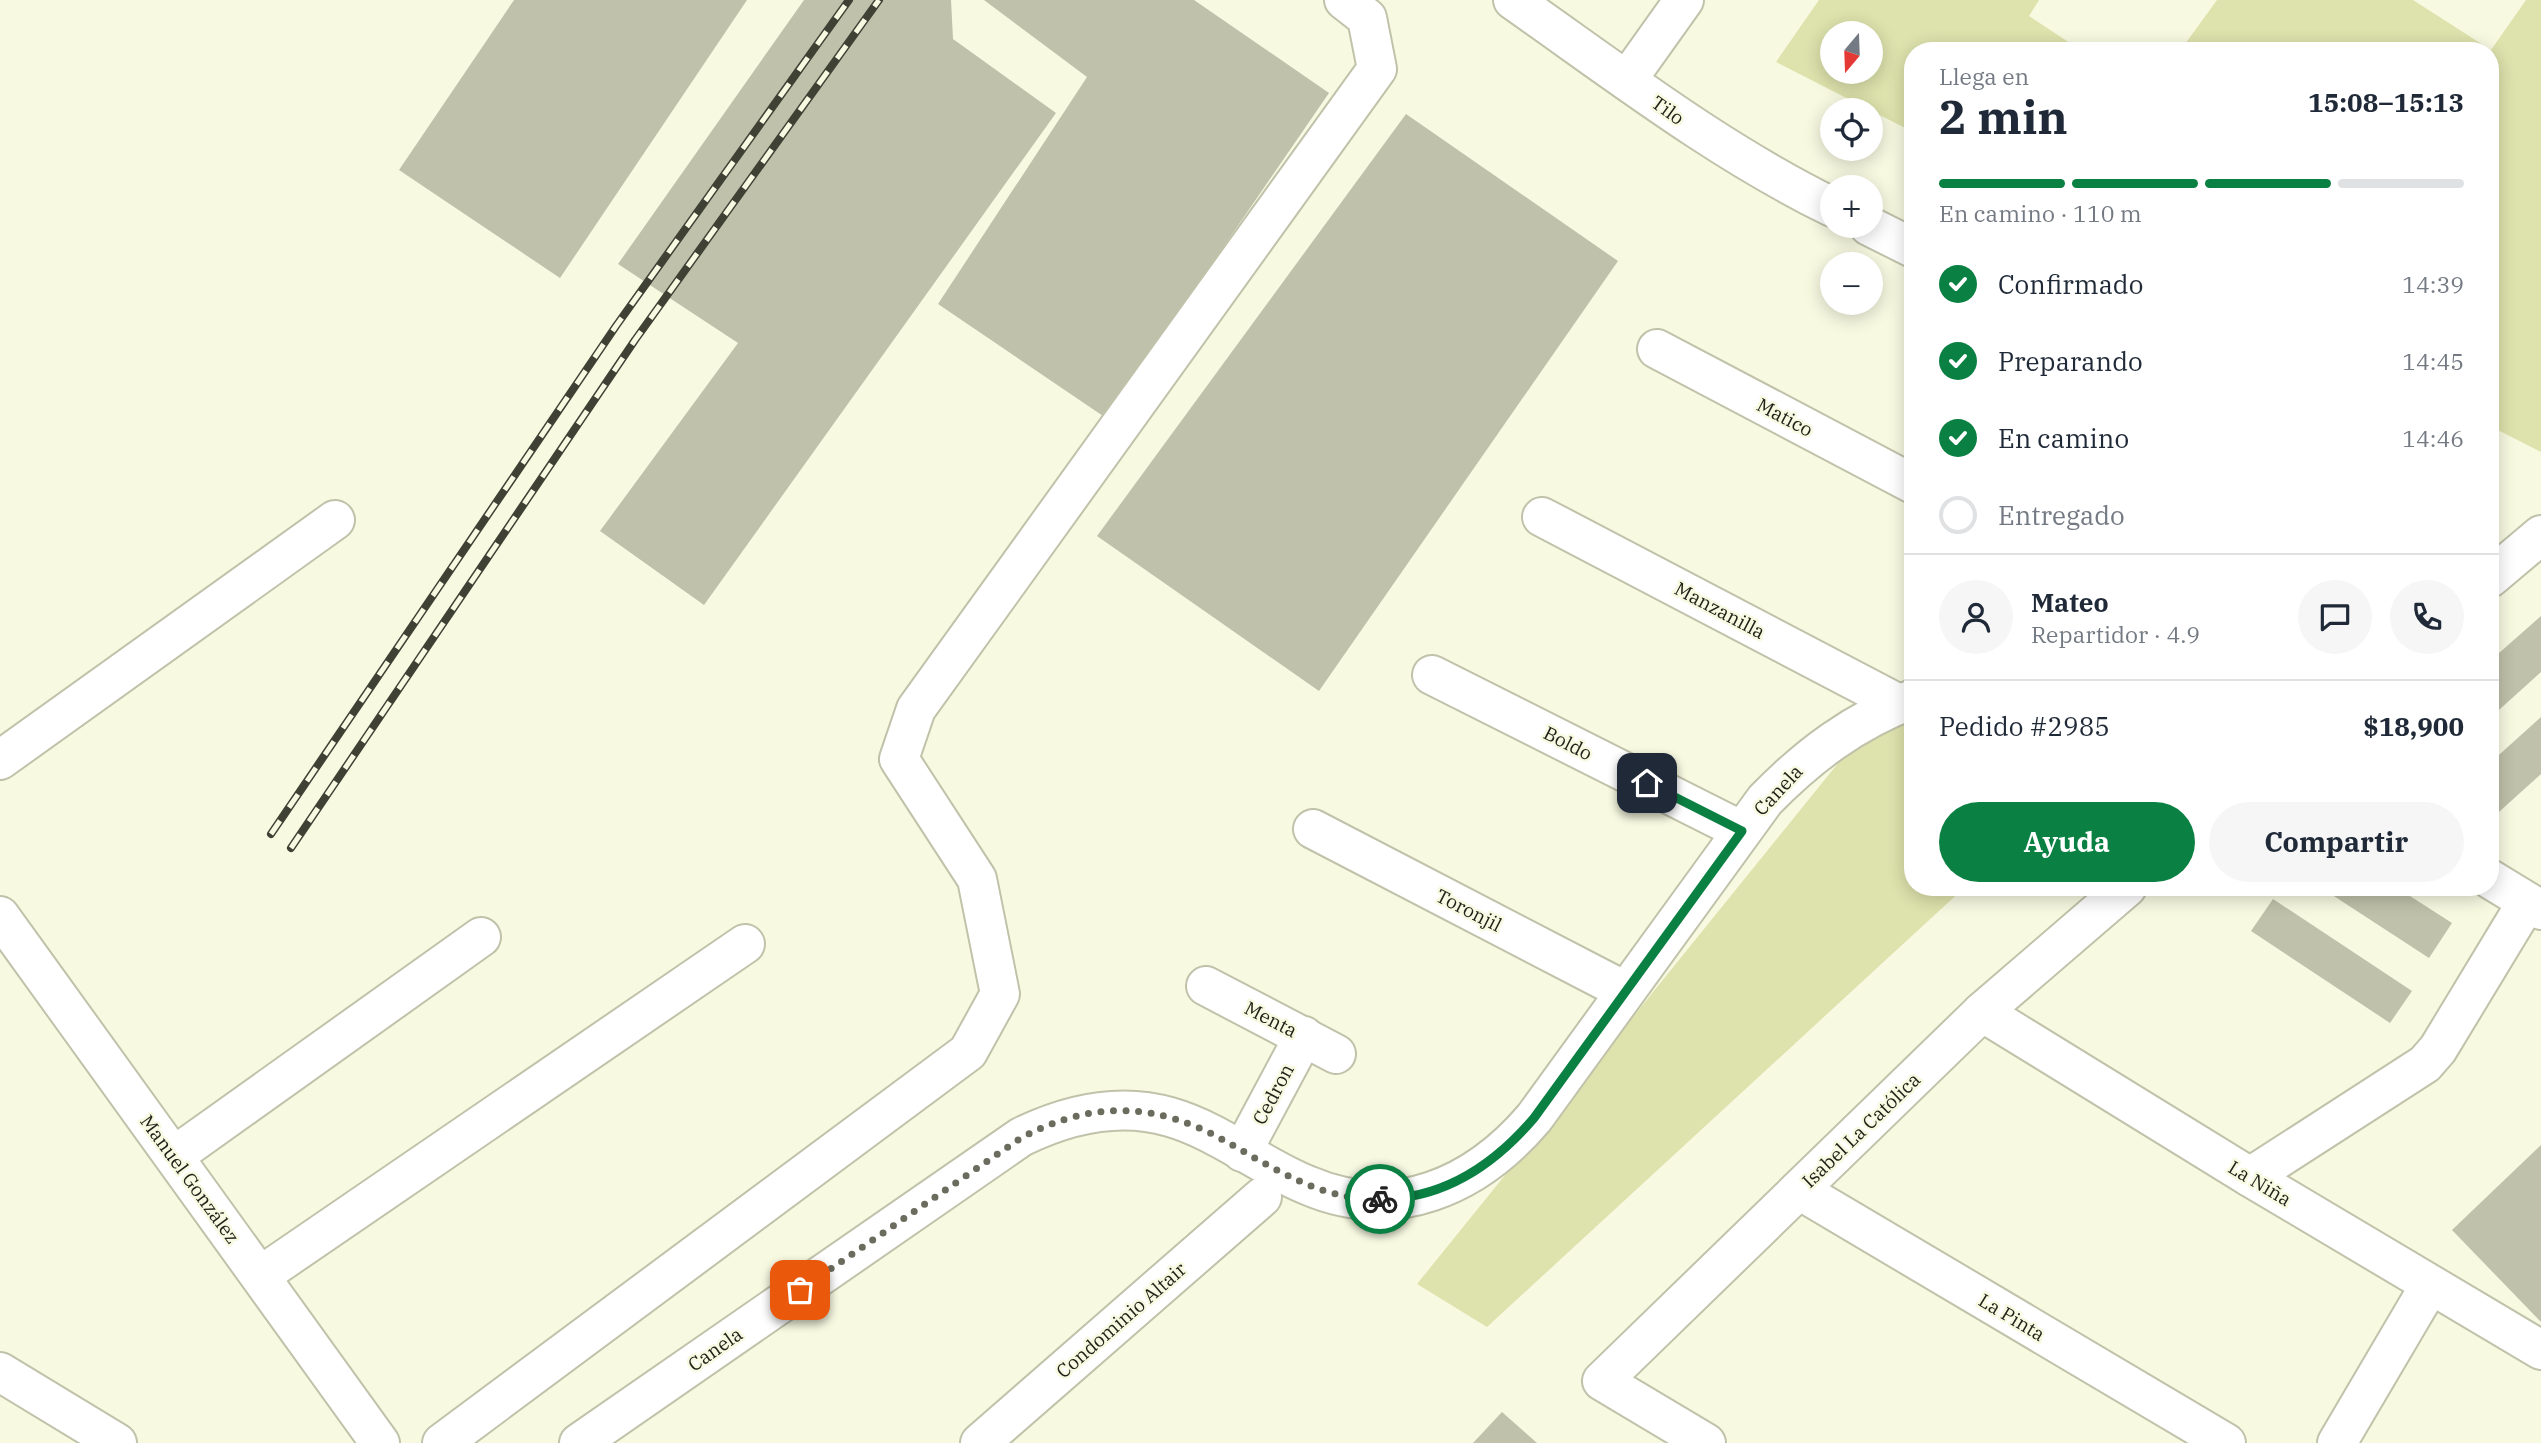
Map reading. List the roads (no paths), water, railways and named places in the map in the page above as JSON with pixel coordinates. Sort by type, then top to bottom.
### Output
[{"type":"street","points":[[442,1443],[968,1052],[1000,994],[976,879],[899,759],[916,709],[1377,69],[1367,18],[1344,0]]},
{"type":"street","name":"Tilo","points":[[1513,0],[1694,129],[1756,168],[1820,201]]},
{"type":"street","points":[[1627,80],[1684,0]]},
{"type":"street","points":[[1883,233],[1904,244]]},
{"type":"street","name":"Matico","points":[[1657,349],[1904,479]]},
{"type":"street","name":"Manzanilla","points":[[1542,517],[1904,701]]},
{"type":"street","points":[[0,760],[335,520]]},
{"type":"street","points":[[2499,570],[2541,535]]},
{"type":"street","name":"Boldo","points":[[1432,675],[1742,831]]},
{"type":"street","name":"Canela","points":[[579,1443],[1021,1138],[1048,1124],[1077,1115],[1138,1111],[1169,1117],[1198,1128],[1308,1186],[1336,1195],[1365,1199],[1395,1199],[1426,1194],[1481,1168],[1518,1136],[1765,800],[1814,753],[1868,718],[1904,703]]},
{"type":"street","name":"Toronjil","points":[[1313,829],[1625,991]]},
{"type":"street","points":[[2250,1177],[2424,1064],[2438,1049],[2534,906],[2499,885]]},
{"type":"street","name":"Isabel La Católica","points":[[1706,1443],[1602,1381],[1982,1012],[2117,896]]},
{"type":"street","name":"Manuel González","points":[[0,916],[380,1443]]},
{"type":"street","points":[[174,1156],[481,937]]},
{"type":"street","points":[[260,1276],[745,944]]},
{"type":"street","name":"Menta","points":[[1206,986],[1320,1045]]},
{"type":"street","name":"La Niña","points":[[1982,1012],[2250,1177],[2541,1350]]},
{"type":"street","name":"Cedron","points":[[1242,1152],[1320,1045]]},
{"type":"street","name":"La Pinta","points":[[1799,1191],[2226,1443]]},
{"type":"street","name":"Condominio Altair","points":[[980,1443],[1262,1197]]},
{"type":"street","points":[[2337,1443],[2430,1285]]},
{"type":"street","points":[[1,1375],[117,1443]]},
{"type":"railway","points":[[271,834],[616,326],[849,0]]},
{"type":"railway","points":[[291,848],[635,340],[879,0]]}]
